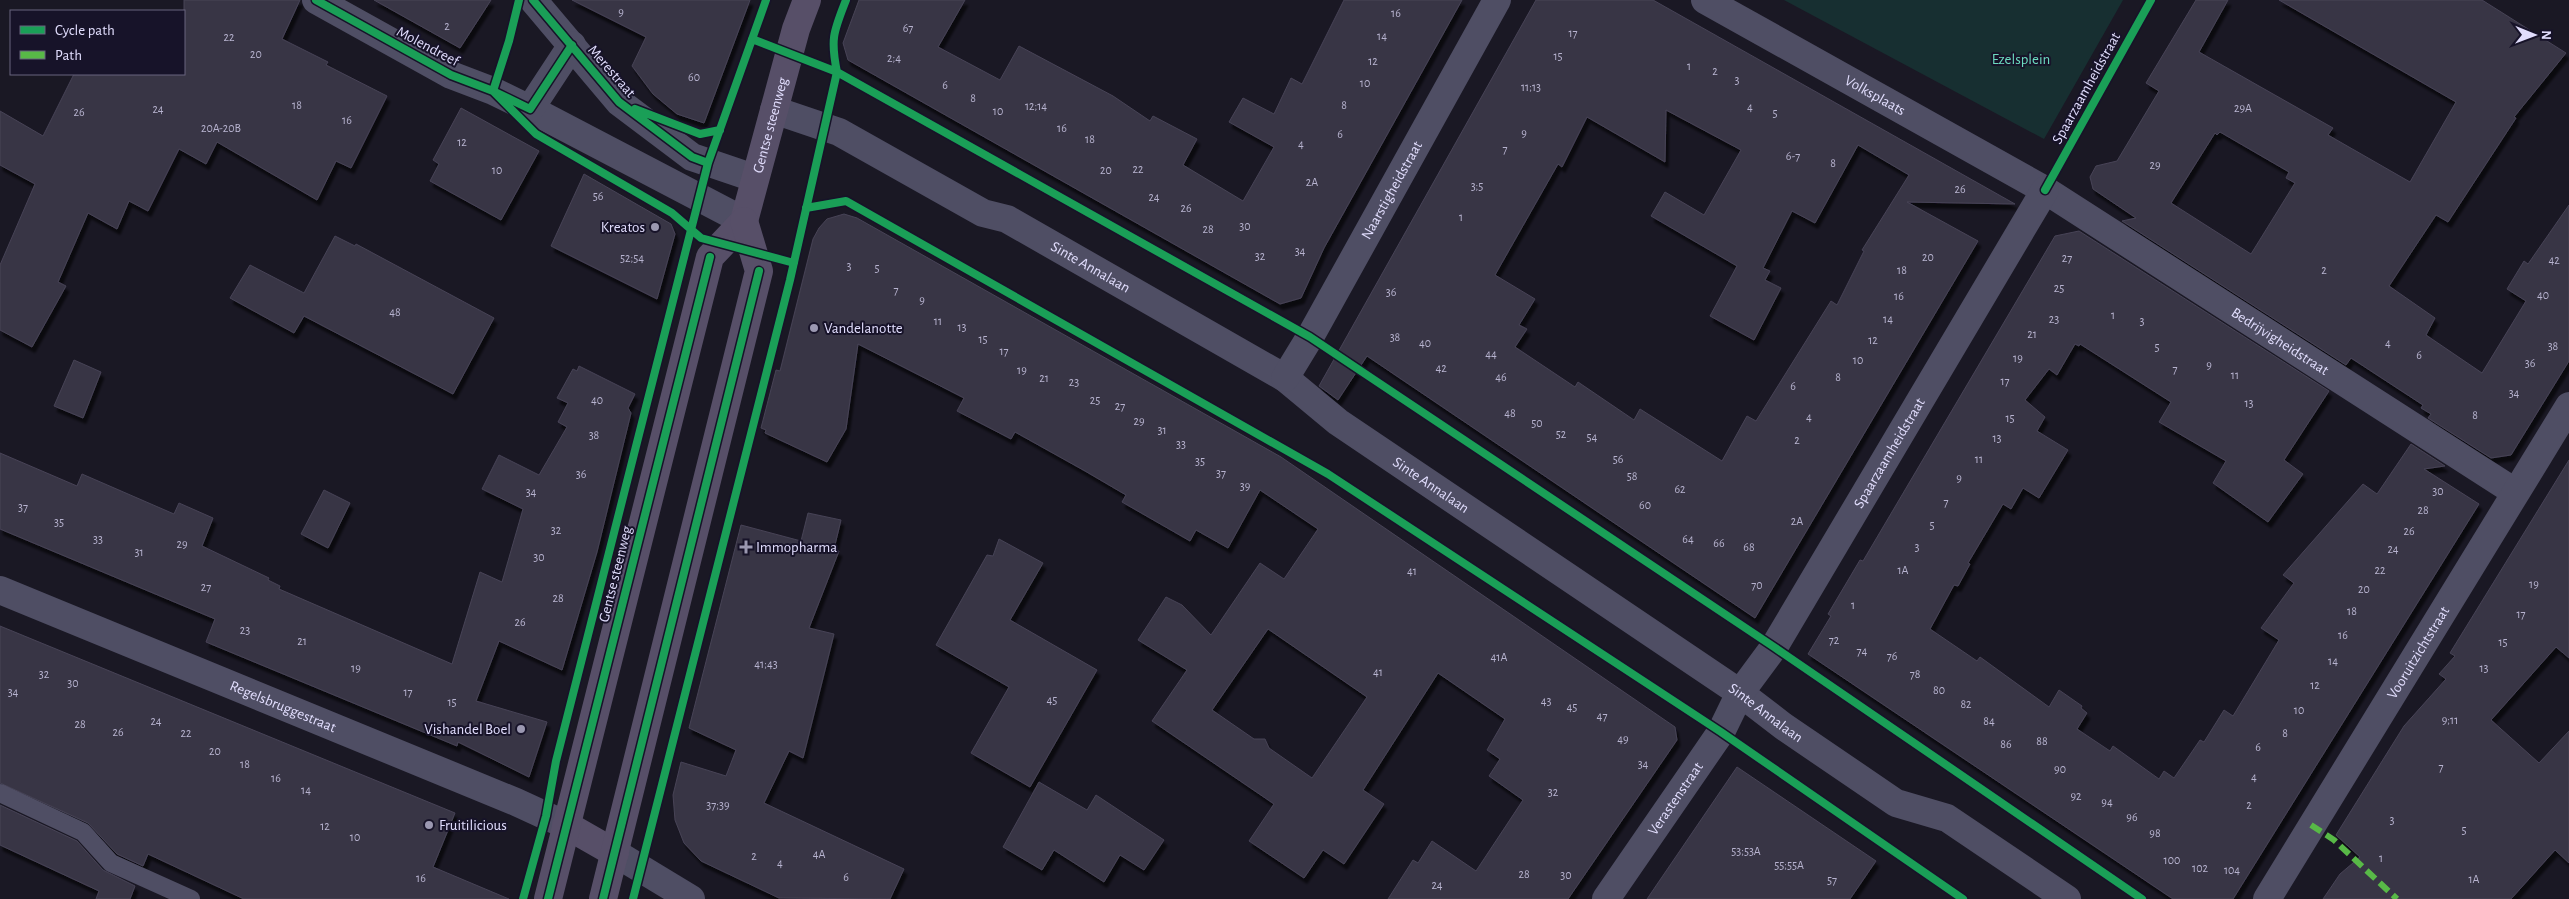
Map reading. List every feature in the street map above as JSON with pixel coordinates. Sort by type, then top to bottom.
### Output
[{"type":"main road","name":"Gentse steenweg","points":[[603,899],[759,271],[744,221],[754,178],[807,0]]},
{"type":"main road","name":"Gentse steenweg","points":[[548,899],[710,257],[744,221]]},
{"type":"main road","points":[[566,825],[615,853]]},
{"type":"street","name":"Molendreef","points":[[316,0],[451,75],[493,91],[530,109],[744,221]]},
{"type":"street","name":"Merestraat","points":[[533,0],[619,102],[692,157],[754,178]]},
{"type":"street","name":"Naarstigheidstraat","points":[[1285,378],[1315,328],[1498,0]]},
{"type":"street","name":"Volksplaats","points":[[1705,0],[2045,190]]},
{"type":"street","name":"Merestraat","points":[[530,109],[572,45]]},
{"type":"street","name":"Sinte Annalaan","points":[[774,110],[839,132],[983,212],[1007,219],[1285,378],[1338,422],[1740,693],[1896,804],[1947,818],[2067,899]]},
{"type":"street","name":"Bedrijvigheidstraat","points":[[2045,190],[2515,492]]},
{"type":"street","name":"Spaarzaamheidstraat","points":[[1740,693],[1774,648],[2045,190]]},
{"type":"street","name":"Vooruitzichtstraat","points":[[2267,899],[2569,406]]},
{"type":"street","name":"Regelsbruggestraat","points":[[0,590],[516,802],[566,825]]},
{"type":"street","name":"Verastenstraat","points":[[1606,899],[1721,732],[1740,693]]},
{"type":"street","points":[[615,853],[691,899]]},
{"type":"lane","points":[[0,793],[82,832],[111,863],[191,899]]},
{"type":"green space","name":"Ezelsplein","points":[[1784,0],[2123,0],[2044,139]]},
{"type":"building","points":[[184,0],[300,0],[282,39],[328,62],[326,65],[387,96],[351,168],[336,161],[317,200],[217,142],[206,164],[179,149],[148,211],[129,201],[117,229],[88,213],[58,282],[66,286],[32,347],[0,330],[0,265],[35,184],[0,165],[0,111],[43,136],[74,75],[185,75]]},
{"type":"building","points":[[374,0],[491,0],[460,48]]},
{"type":"building","points":[[572,0],[750,0],[704,123],[677,114],[653,94],[632,66],[646,37]]},
{"type":"building","points":[[859,0],[965,0],[938,47],[1000,80],[1019,46],[1113,96],[1150,121],[1153,116],[1197,139],[1183,165],[1243,201],[1274,147],[1229,122],[1243,98],[1274,114],[1291,78],[1302,84],[1344,0],[1462,0],[1324,248],[1301,298],[1280,304],[848,60],[843,43]]},
{"type":"building","points":[[1536,0],[1653,0],[2015,204],[1907,202],[1978,241],[1755,618],[1367,356],[1338,400],[1319,386]],"holes":[[[1666,110],[1741,150],[1704,215],[1665,192],[1651,216],[1737,266],[1710,316],[1754,340],[1781,288],[1765,280],[1770,271],[1763,268],[1792,211],[1815,223],[1858,145],[1909,175],[1862,250],[1864,251],[1837,305],[1831,301],[1756,421],[1747,416],[1722,461],[1640,409],[1634,420],[1578,382],[1575,387],[1515,347],[1527,329],[1519,325],[1535,299],[1495,275],[1558,164],[1562,167],[1587,117],[1665,162]]]},
{"type":"building","points":[[2196,0],[2228,0],[2199,52],[2333,128],[2328,135],[2410,182],[2456,102],[2279,0],[2482,0],[2566,53],[2514,117],[2516,118],[2448,222],[2436,215],[2389,286],[2435,318],[2426,335],[2482,373],[2526,301],[2507,289],[2524,261],[2528,264],[2569,205],[2569,361],[2511,455],[2491,458],[2428,418],[2431,414],[2421,408],[2423,405],[2351,358],[2346,365],[2122,221],[2136,218],[2093,189],[2090,177],[2096,166],[2117,161],[2159,91],[2146,83]],"holes":[[[2220,132],[2289,172],[2286,178],[2295,183],[2251,254],[2171,203],[2215,133],[2217,135]]]},
{"type":"building","points":[[461,108],[539,151],[501,220],[430,181],[439,164],[433,160]]},
{"type":"building","points":[[584,174],[671,224],[675,234],[657,299],[551,246]]},
{"type":"building","points":[[844,214],[857,218],[1281,457],[1675,727],[1677,740],[1568,899],[1388,899],[1413,860],[1418,863],[1432,841],[1476,871],[1523,800],[1489,776],[1500,759],[1487,750],[1505,719],[1438,673],[1363,790],[1384,804],[1344,864],[1323,850],[1304,878],[1249,841],[1274,804],[1152,721],[1187,670],[1138,640],[1166,597],[1182,605],[1211,635],[1260,563],[1284,579],[1318,529],[1260,490],[1228,548],[1196,530],[1190,541],[1122,502],[1126,495],[1085,471],[1015,432],[1011,439],[957,411],[964,398],[858,344],[846,429],[827,462],[765,433],[766,430],[761,428],[776,370],[780,371],[813,239],[827,219]],"holes":[[[1268,629],[1367,697],[1312,778],[1269,748],[1265,739],[1254,739],[1212,710]]]},
{"type":"building","points":[[2079,231],[2329,391],[2284,460],[2303,474],[2268,522],[2213,483],[2226,461],[2159,422],[2171,402],[2080,344],[2079,346],[2075,344],[2057,375],[2049,369],[2025,400],[2045,417],[2037,431],[2068,450],[2039,498],[2023,488],[2011,509],[2003,504],[1968,563],[1970,564],[1958,586],[1954,585],[1930,629],[1977,661],[1980,657],[2049,707],[2059,690],[2082,706],[2081,708],[2087,713],[2077,729],[2110,751],[2113,746],[2159,779],[2164,771],[2174,778],[2200,740],[2204,742],[2224,710],[2233,716],[2279,640],[2261,628],[2294,583],[2283,575],[2363,484],[2377,494],[2411,444],[2445,466],[2424,469],[2479,504],[2233,899],[2173,899],[1808,654],[1831,616],[1828,614],[1860,560],[1863,561],[2055,236]]},
{"type":"building","points":[[335,236],[355,246],[356,244],[494,318],[453,394],[304,316],[294,333],[230,298],[250,265],[304,293]]},
{"type":"building","points":[[74,360],[101,372],[83,418],[54,406]]},
{"type":"building","points":[[579,366],[635,394],[628,408],[631,413],[597,552],[562,670],[499,641],[476,701],[547,722],[529,777],[458,742],[457,746],[206,642],[215,619],[0,529],[0,453],[77,486],[82,474],[174,514],[179,503],[213,518],[202,546],[269,578],[268,580],[280,586],[279,589],[452,664],[480,572],[502,582],[523,509],[482,489],[499,455],[539,475],[567,427],[558,422],[568,403],[557,398],[573,369],[577,371]]},
{"type":"building","points":[[2569,460],[2569,658],[2556,647],[2491,720],[2539,763],[2569,731],[2569,863],[2555,850],[2511,899],[2323,899],[2340,874],[2360,857],[2336,835],[2404,726],[2446,679],[2439,674],[2455,656],[2450,653]]},
{"type":"building","points":[[324,490],[350,503],[328,548],[301,534]]},
{"type":"building","points":[[808,513],[841,520],[834,549],[839,551],[809,628],[834,634],[803,758],[789,751],[764,803],[904,869],[890,899],[779,898],[701,861],[684,843],[675,820],[673,795],[681,762],[726,776],[736,750],[689,728],[741,525],[801,541]]},
{"type":"building","points":[[999,539],[1043,563],[1010,620],[1097,670],[1030,787],[971,753],[1009,687],[936,645],[987,555],[993,556]]},
{"type":"building","points":[[0,626],[455,813],[433,867],[509,899],[244,899],[148,854],[143,866],[117,854],[88,823],[0,783]]},
{"type":"building","points":[[1737,767],[1876,861],[1850,899],[1647,899]]},
{"type":"building","points":[[1039,782],[1087,810],[1096,795],[1164,840],[1144,870],[1120,855],[1104,882],[1054,850],[1042,870],[1003,847]]},
{"type":"building","points":[[0,805],[77,841],[103,870],[135,886],[130,899],[96,899],[99,891],[0,845]]},
{"type":"marked path","points":[[2311,825],[2334,840],[2397,899]]},
{"type":"cycle path","points":[[316,0],[451,75],[493,91],[530,109],[572,45]]},
{"type":"cycle path","points":[[493,91],[509,41],[519,0]]},
{"type":"cycle path","points":[[533,0],[619,102],[692,157],[708,163]]},
{"type":"cycle path","points":[[523,899],[546,816],[556,761],[708,163],[766,0]]},
{"type":"cycle path","points":[[633,899],[790,280],[837,72],[834,35],[846,0]]},
{"type":"cycle path","points":[[2045,190],[2151,0]]},
{"type":"cycle path","points":[[752,39],[837,72],[1310,337],[1774,647],[2142,899]]},
{"type":"cycle path","points":[[493,91],[536,134],[672,213],[701,238],[794,263]]},
{"type":"cycle path","points":[[635,109],[700,134],[720,130]]},
{"type":"cycle path","points":[[806,208],[846,201],[1328,474],[1721,732],[1963,899]]},
{"type":"cycle path","points":[[548,899],[710,257]]},
{"type":"cycle path","points":[[603,899],[759,271]]},
{"type":"place","name":"Kreatos","points":[[655,227]]},
{"type":"place","name":"Vandelanotte","points":[[814,328]]},
{"type":"place","name":"Immopharma","points":[[746,547]]},
{"type":"place","name":"Vishandel Boel","points":[[521,729]]},
{"type":"place","name":"Fruitilicious","points":[[429,825]]}]
